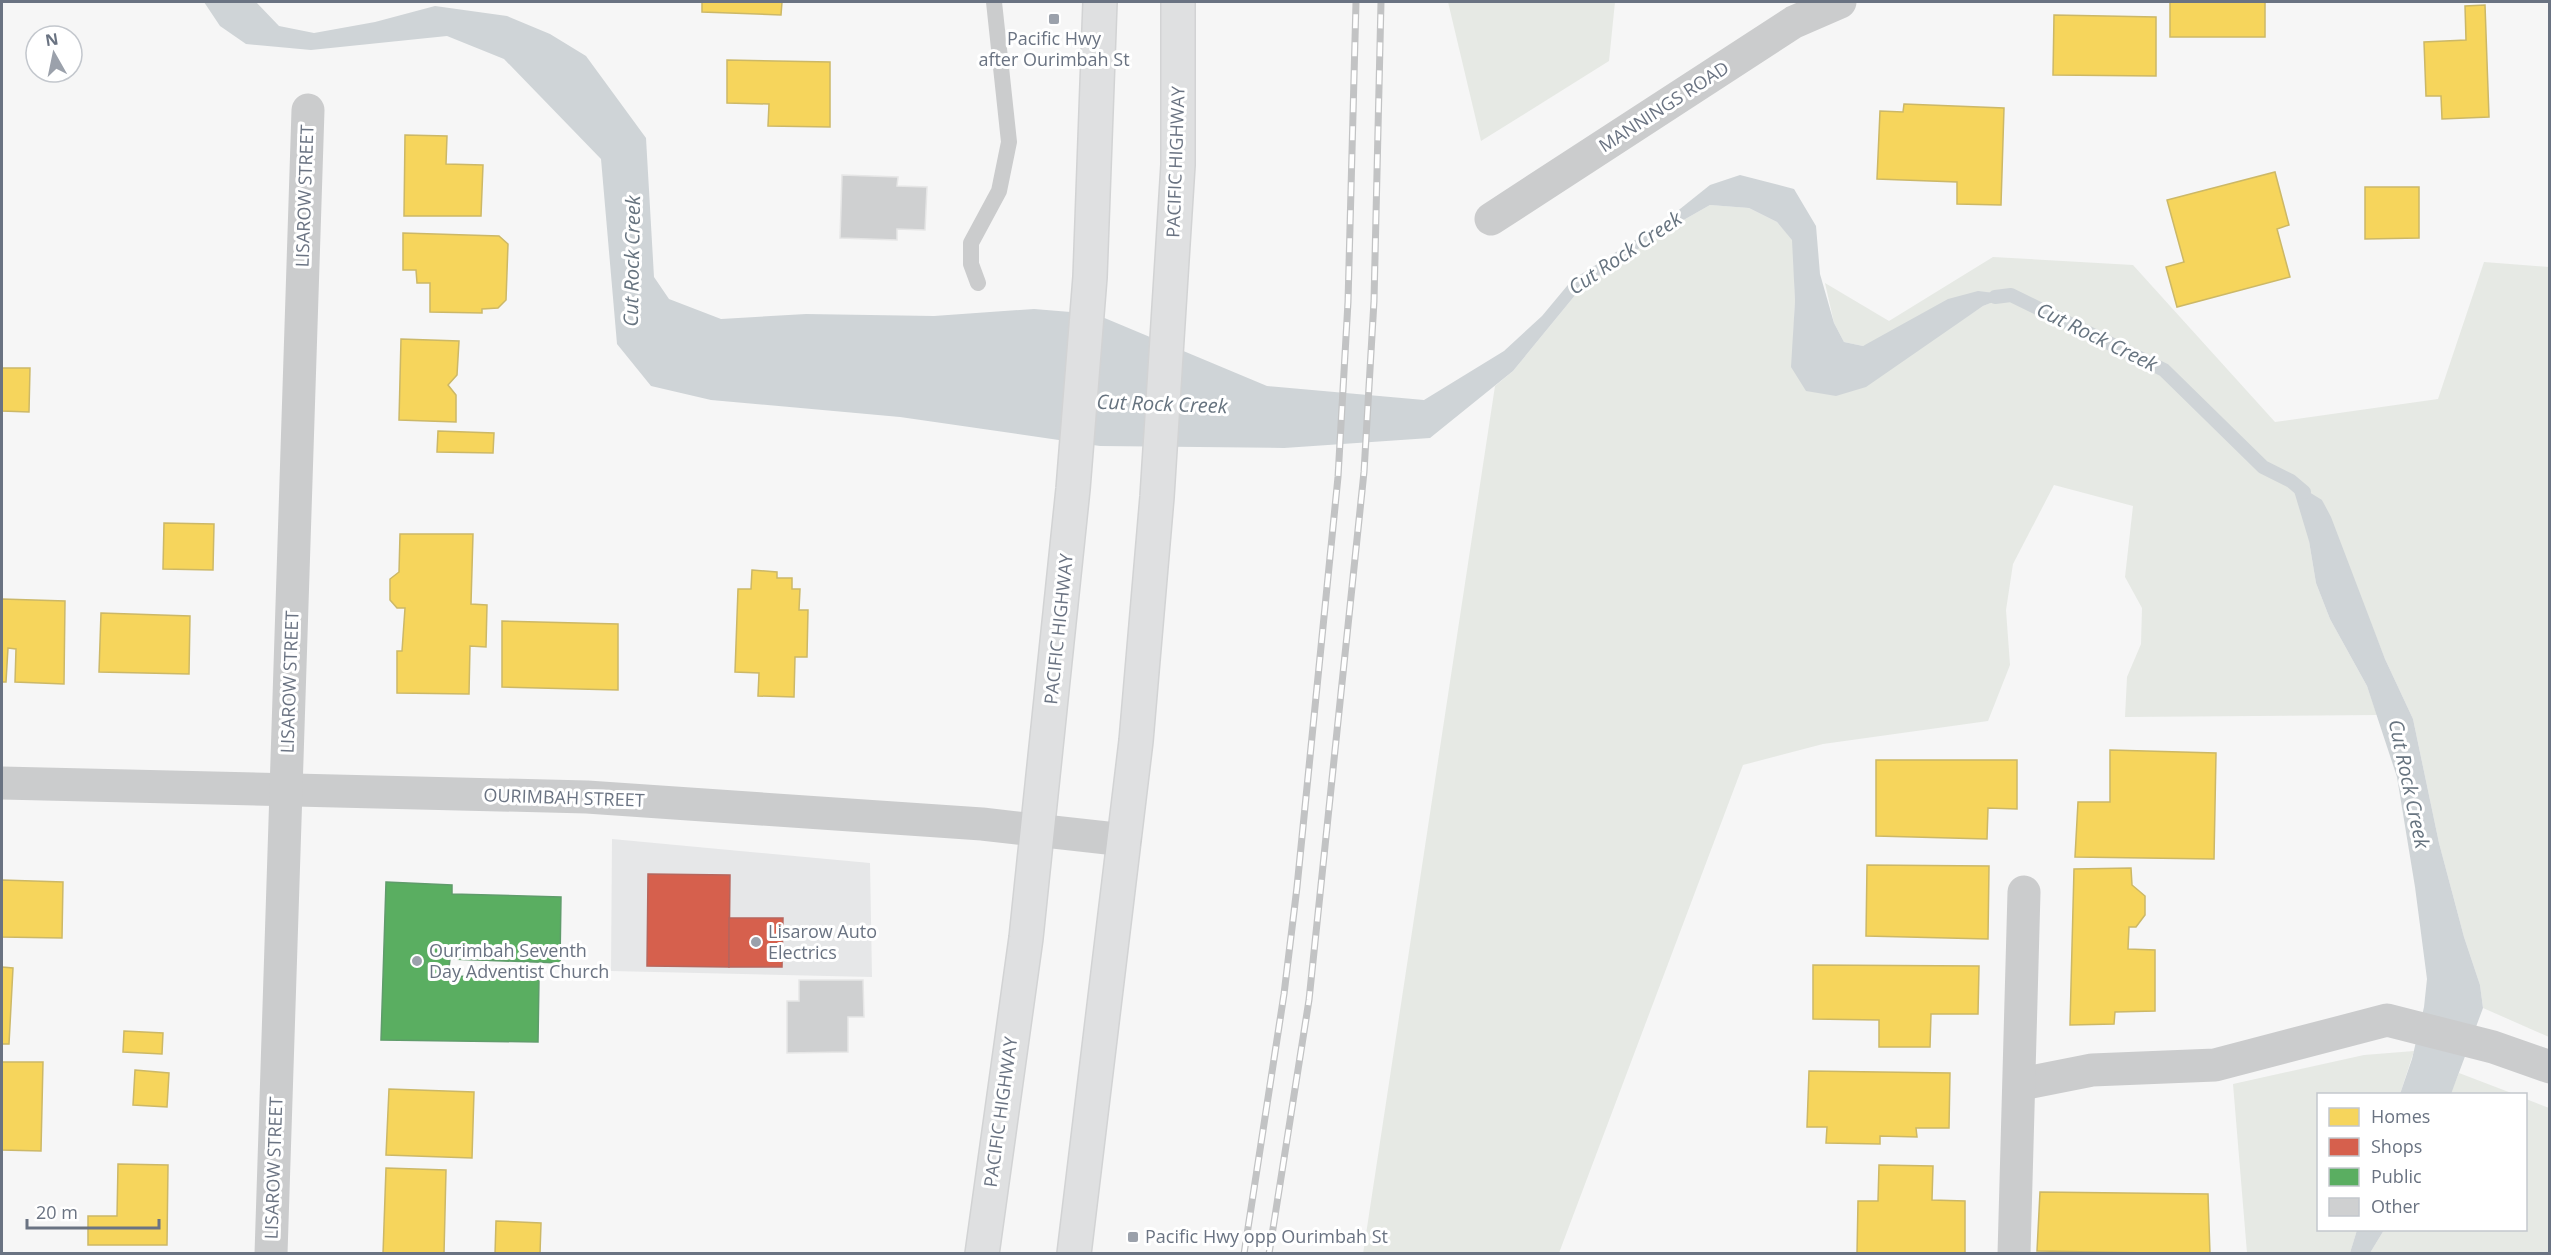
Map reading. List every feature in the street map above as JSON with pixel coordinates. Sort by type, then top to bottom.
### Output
[{"type":"main road","name":"PACIFIC HIGHWAY","points":[[982,1254],[1026,938],[1073,489],[1090,277],[1100,2]]},
{"type":"main road","name":"PACIFIC HIGHWAY","points":[[1074,1254],[1125,840],[1157,497],[1178,165],[1178,2]]},
{"type":"street","name":"MANNINGS ROAD","points":[[1491,219],[1794,22],[1840,2]]},
{"type":"street","name":"LISAROW STREET","points":[[271,1254],[308,110]]},
{"type":"street","name":"OURIMBAH STREET","points":[[2,783],[587,797],[963,823],[1125,840]]},
{"type":"street","points":[[2014,1254],[2021,1084],[2024,892]]},
{"type":"street","points":[[2021,1084],[2092,1070],[2215,1065],[2387,1020],[2493,1047],[2550,1067]]},
{"type":"lane","points":[[978,283],[971,264],[971,243],[999,191],[1009,142],[994,2]]},
{"type":"shaded area","points":[[1448,2],[1615,2],[1609,61],[1481,141]]},
{"type":"shaded area","points":[[1710,205],[1749,208],[1777,222],[1793,240],[1795,301],[1792,367],[1924,345],[1983,306],[2010,295],[1863,346],[1844,342],[1834,323],[1825,283],[1889,321],[1993,257],[2133,265],[2275,422],[2438,399],[2484,262],[2549,267],[2549,1037],[2483,1008],[2480,985],[2464,937],[2439,843],[2413,719],[2385,659],[2322,500],[2309,541],[2316,583],[2330,619],[2367,686],[2377,715],[2125,717],[2127,677],[2141,644],[2142,608],[2125,577],[2133,506],[2054,485],[2013,564],[2006,610],[2010,665],[1988,721],[1823,744],[1743,765],[1559,1253],[1363,1254],[1495,386],[1513,371],[1581,288],[1666,230]]},
{"type":"shaded area","points":[[612,839],[870,863],[872,977],[611,971]]},
{"type":"shaded area","points":[[2414,1051],[2400,1093],[2317,1093],[2317,1231],[2357,1231],[2350,1253],[2247,1253],[2233,1084],[2364,1055]]},
{"type":"shaded area","points":[[2459,1073],[2511,1093],[2450,1093]]},
{"type":"shaded area","points":[[2527,1099],[2549,1108],[2549,1253],[2370,1253],[2383,1231],[2527,1231]]},
{"type":"water","points":[[204,2],[256,2],[279,26],[314,33],[375,22],[435,6],[507,16],[550,34],[586,56],[646,138],[654,277],[669,299],[721,319],[806,314],[934,316],[1034,309],[1095,314],[1267,386],[1424,400],[1504,351],[1542,316],[1572,280],[1665,221],[1710,185],[1740,175],[1794,189],[1816,226],[1820,274],[1834,323],[1844,342],[1863,346],[1948,299],[1978,291],[2011,295],[1983,306],[1866,387],[1836,396],[1806,391],[1791,367],[1795,301],[1792,240],[1777,222],[1749,208],[1710,205],[1666,230],[1581,288],[1513,371],[1430,438],[1284,448],[1100,446],[900,417],[711,400],[651,386],[617,344],[601,159],[504,59],[447,36],[311,50],[246,44],[220,26]]},
{"type":"water","points":[[2291,481],[2322,500],[2331,517],[2385,659],[2413,719],[2439,843],[2464,937],[2480,985],[2483,1008],[2451,1093],[2400,1093],[2412,1059],[2424,1007],[2427,979],[2397,777],[2367,686],[2330,619],[2316,583],[2309,541]]},
{"type":"water","points":[[2357,1231],[2383,1231],[2370,1253],[2350,1253]]},
{"type":"building: Homes","points":[[702,2],[782,2],[781,15],[702,12]]},
{"type":"building: Homes","points":[[2170,2],[2265,2],[2265,37],[2170,37]]},
{"type":"building: Homes","points":[[2485,5],[2489,117],[2442,119],[2441,96],[2426,96],[2424,42],[2466,40],[2465,6]]},
{"type":"building: Homes","points":[[2054,15],[2156,17],[2156,76],[2053,75]]},
{"type":"building: Homes","points":[[727,60],[830,62],[830,127],[768,126],[769,104],[727,103]]},
{"type":"building: Homes","points":[[1904,104],[2004,108],[2001,205],[1957,204],[1957,182],[1877,179],[1880,111],[1903,112]]},
{"type":"building: Homes","points":[[405,135],[447,136],[446,164],[483,165],[481,216],[404,216]]},
{"type":"building: Homes","points":[[2275,172],[2289,225],[2277,229],[2290,277],[2177,307],[2166,267],[2184,262],[2167,200]]},
{"type":"building: Homes","points":[[2365,187],[2419,187],[2419,238],[2365,239]]},
{"type":"building: Homes","points":[[403,233],[499,236],[508,244],[506,300],[498,308],[482,309],[482,313],[430,312],[430,283],[417,283],[416,270],[403,270]]},
{"type":"building: Homes","points":[[401,339],[459,341],[457,375],[448,385],[456,395],[456,422],[399,420]]},
{"type":"building: Homes","points":[[2,368],[30,368],[29,412],[2,411]]},
{"type":"building: Homes","points":[[438,431],[494,433],[493,453],[437,452]]},
{"type":"building: Homes","points":[[164,523],[214,524],[213,570],[163,569]]},
{"type":"building: Homes","points":[[400,534],[473,534],[471,604],[487,605],[486,647],[470,646],[469,694],[397,693],[397,651],[402,651],[405,608],[397,608],[390,600],[390,579],[399,572]]},
{"type":"building: Homes","points":[[752,570],[777,572],[777,578],[792,578],[792,589],[800,589],[799,610],[808,610],[807,657],[795,657],[794,697],[758,696],[759,673],[735,672],[738,589],[751,589]]},
{"type":"building: Homes","points":[[2,599],[65,601],[64,684],[15,682],[16,649],[8,648],[6,682],[2,682]]},
{"type":"building: Homes","points":[[101,613],[190,616],[189,674],[99,672]]},
{"type":"building: Homes","points":[[502,621],[618,624],[618,690],[502,687]]},
{"type":"building: Homes","points":[[2110,750],[2216,753],[2214,859],[2075,857],[2078,802],[2110,802]]},
{"type":"building: Homes","points":[[1876,760],[2017,760],[2017,809],[1988,808],[1987,839],[1876,836]]},
{"type":"building: Homes","points":[[1867,865],[1989,866],[1988,939],[1866,936]]},
{"type":"building: Homes","points":[[2131,868],[2132,885],[2145,896],[2145,915],[2136,927],[2129,927],[2128,949],[2155,950],[2155,1011],[2115,1012],[2114,1024],[2070,1025],[2074,869]]},
{"type":"building: Homes","points":[[2,880],[63,882],[62,938],[2,937]]},
{"type":"building: Homes","points":[[1813,965],[1979,966],[1978,1014],[1931,1014],[1930,1047],[1879,1047],[1879,1020],[1813,1019]]},
{"type":"building: Homes","points":[[2,967],[13,968],[9,1044],[2,1044]]},
{"type":"building: Homes","points":[[124,1031],[163,1033],[162,1054],[123,1052]]},
{"type":"building: Homes","points":[[2,1062],[43,1062],[41,1151],[2,1150]]},
{"type":"building: Homes","points":[[135,1070],[169,1073],[167,1107],[133,1105]]},
{"type":"building: Homes","points":[[1809,1071],[1950,1073],[1949,1128],[1916,1128],[1917,1137],[1880,1136],[1880,1144],[1826,1143],[1827,1127],[1807,1127]]},
{"type":"building: Homes","points":[[389,1089],[474,1092],[472,1158],[386,1155]]},
{"type":"building: Homes","points":[[118,1164],[168,1165],[167,1245],[88,1245],[88,1216],[117,1216]]},
{"type":"building: Homes","points":[[1879,1165],[1933,1166],[1932,1200],[1965,1201],[1965,1254],[1857,1254],[1858,1201],[1878,1201]]},
{"type":"building: Homes","points":[[386,1168],[446,1170],[444,1254],[383,1254]]},
{"type":"building: Homes","points":[[2040,1192],[2208,1194],[2210,1254],[2037,1251]]},
{"type":"building: Homes","points":[[496,1221],[541,1223],[540,1254],[495,1254]]},
{"type":"building: Shops","points":[[648,874],[730,875],[729,967],[647,966]]},
{"type":"building: Shops","name":"Lisarow Auto Electrics","points":[[729,918],[783,918],[782,967],[729,967]]},
{"type":"building: Public","name":"Ourimbah Seventh Day Adventist Church","points":[[386,882],[452,885],[452,894],[561,897],[560,963],[450,959],[448,976],[539,978],[538,1042],[381,1040]]},
{"type":"building: Other","points":[[842,175],[898,177],[897,186],[927,187],[925,230],[897,229],[897,240],[840,238]]},
{"type":"building: Other","points":[[799,980],[863,980],[864,1017],[848,1017],[848,1052],[787,1053],[787,1001],[799,1001]]},
{"type":"waterway","name":"Cut Rock Creek","points":[[1995,297],[2011,295],[2164,370],[2263,467],[2291,481],[2304,492]]},
{"type":"railway","points":[[1244,1254],[1284,994],[1297,887],[1338,477],[1348,302],[1356,2]]},
{"type":"railway","points":[[1269,1254],[1309,1000],[1364,472],[1374,301],[1381,2]]},
{"type":"place","name":"Pacific Hwy after Ourimbah St","points":[[1054,19]]},
{"type":"place","name":"Lisarow Auto Electrics","points":[[756,942]]},
{"type":"place","name":"Ourimbah Seventh Day Adventist Church","points":[[417,961]]},
{"type":"place","name":"Pacific Hwy opp Ourimbah St","points":[[1133,1237]]}]
